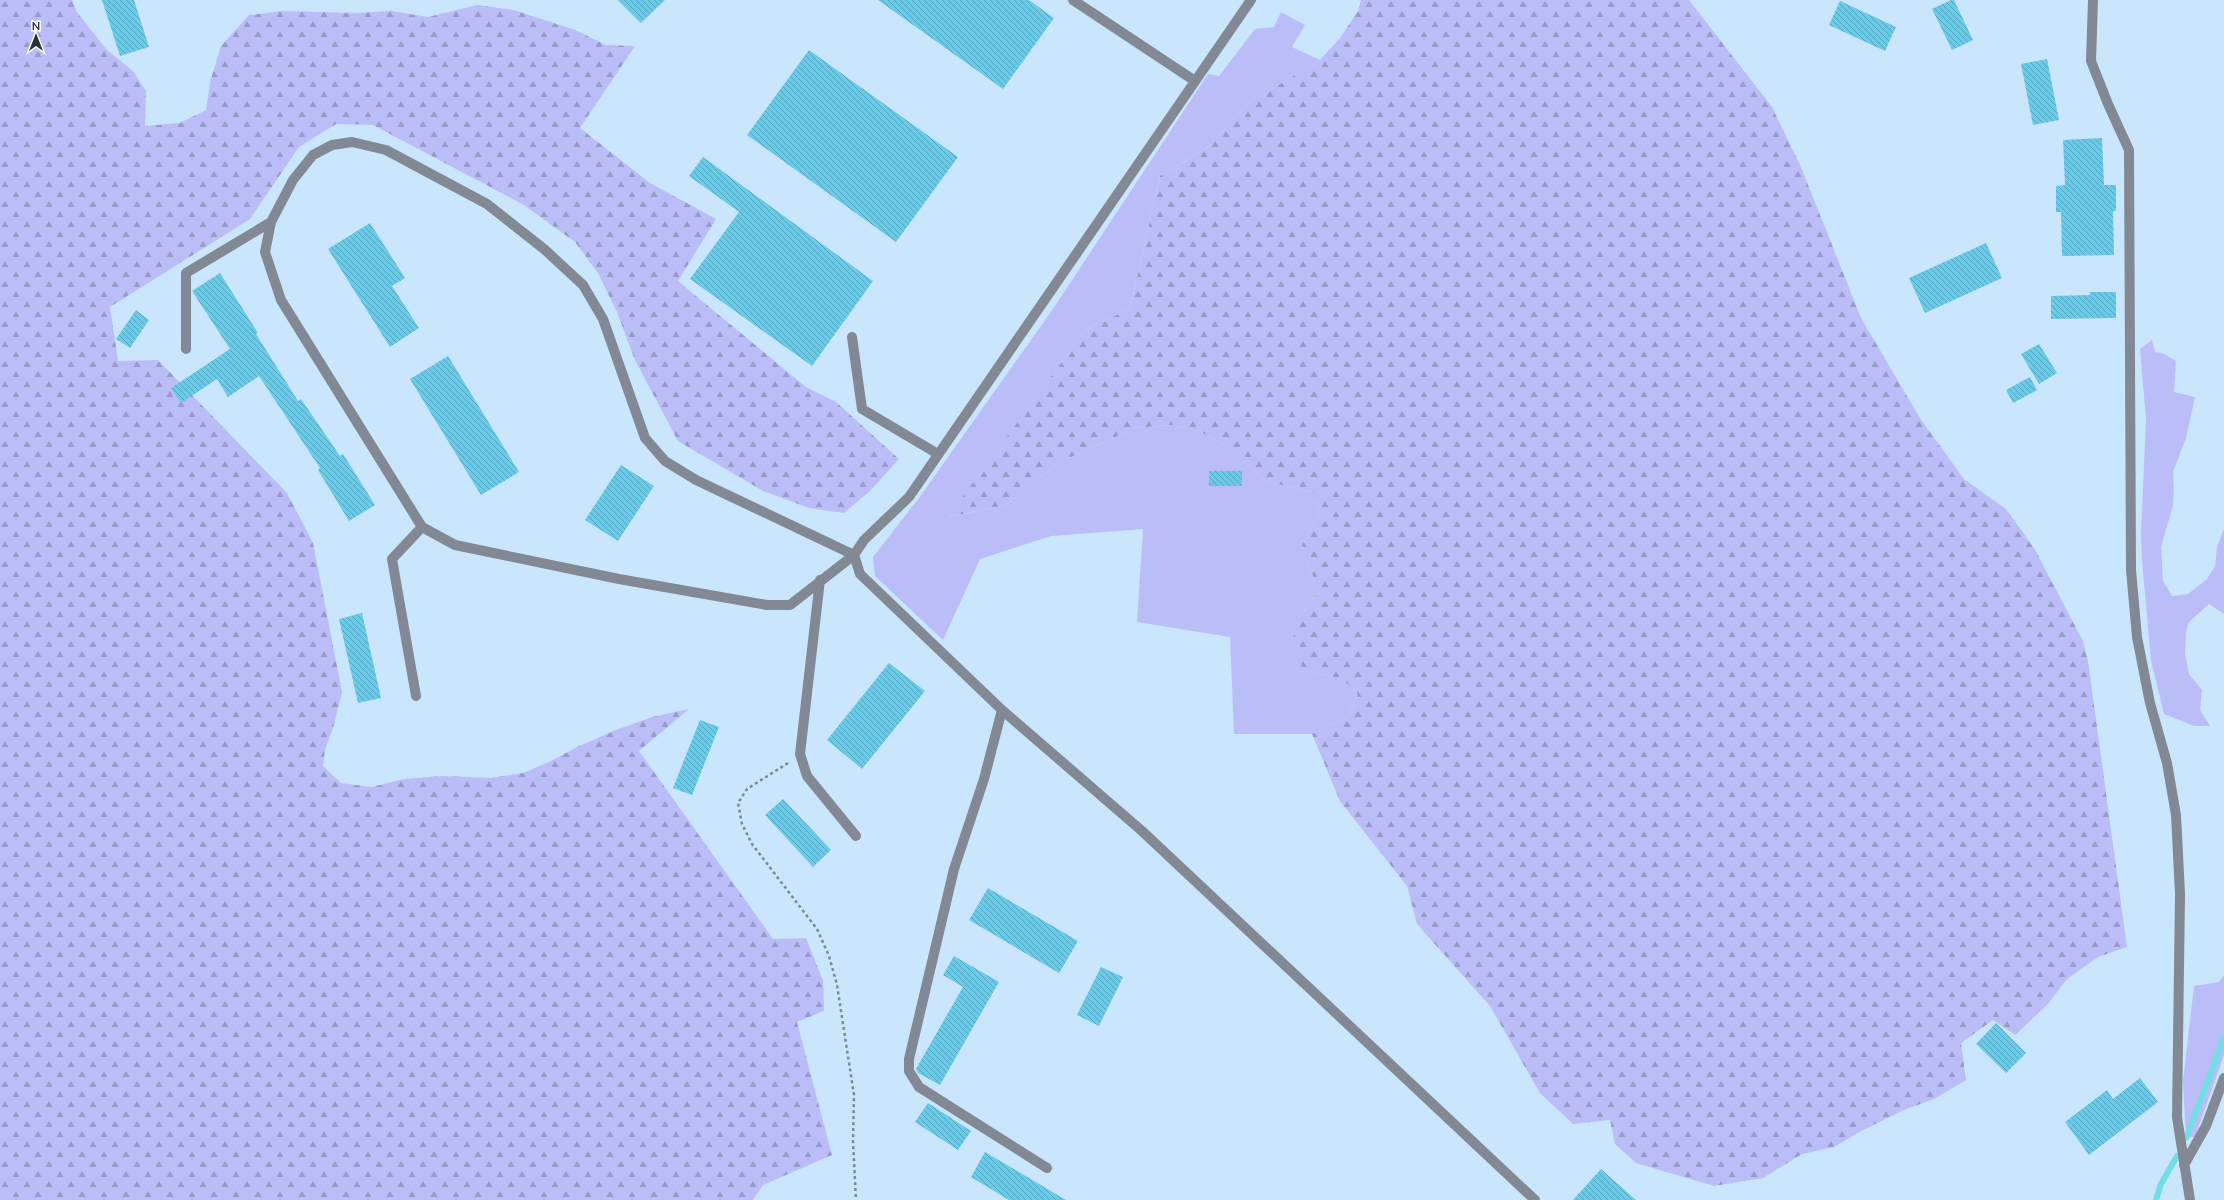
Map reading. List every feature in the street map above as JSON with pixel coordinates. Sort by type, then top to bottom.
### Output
[{"type":"street","points":[[1073,0],[1195,81]]},
{"type":"street","points":[[1251,0],[909,497],[864,540],[854,555],[820,580],[790,605],[767,605],[619,579],[455,545],[422,527],[281,300],[265,252],[271,222],[293,180],[313,155],[332,145],[352,142],[386,150],[487,204],[544,249],[583,285],[603,319],[645,438],[665,461],[696,480],[854,555],[860,574],[1002,710],[1142,831],[1535,1200]]},
{"type":"street","points":[[2093,0],[2091,61],[2108,104],[2129,150],[2131,570],[2137,637],[2150,703],[2167,763],[2176,815],[2180,894],[2176,1117],[2190,1200]]},
{"type":"street","points":[[186,349],[186,273],[271,222]]},
{"type":"street","points":[[852,337],[862,409],[938,454]]},
{"type":"street","points":[[416,696],[392,559],[422,527]]},
{"type":"street","points":[[820,580],[800,754],[807,776],[856,836]]},
{"type":"street","points":[[1002,710],[984,779],[954,869],[909,1059],[909,1071],[919,1087],[1047,1168]]},
{"type":"street","points":[[2184,1165],[2206,1126],[2224,1078]]},
{"type":"path","points":[[800,754],[747,789],[738,803],[742,824],[752,844],[817,929],[829,956],[837,985],[854,1095],[853,1141],[856,1200]]},
{"type":"green space","points":[[0,0],[72,0],[76,11],[107,50],[133,71],[146,91],[145,126],[180,123],[206,110],[210,82],[221,46],[249,15],[282,11],[357,13],[391,11],[428,17],[477,5],[514,10],[575,30],[606,45],[635,46],[580,128],[650,183],[716,219],[678,281],[806,387],[836,402],[899,459],[870,491],[844,513],[809,508],[763,491],[678,441],[635,360],[617,312],[598,273],[575,242],[524,205],[373,125],[336,124],[299,147],[250,219],[110,307],[118,361],[158,360],[287,493],[313,543],[342,692],[333,728],[325,750],[323,766],[341,783],[372,787],[404,779],[442,776],[491,778],[523,773],[616,730],[652,717],[689,709],[639,751],[773,939],[806,938],[823,981],[824,1011],[797,1022],[832,1155],[763,1185],[753,1200],[0,1200]]},
{"type":"green space","points":[[1361,0],[1689,0],[1772,107],[1801,167],[1861,318],[1921,420],[1964,479],[2006,509],[2034,548],[2083,641],[2088,661],[2127,947],[2098,957],[2067,979],[2048,1004],[2015,1035],[1993,1020],[1961,1043],[1966,1080],[1934,1099],[1904,1110],[1863,1130],[1834,1147],[1802,1154],[1763,1178],[1714,1186],[1636,1163],[1615,1144],[1610,1120],[1573,1124],[1540,1093],[1490,1006],[1417,924],[1407,886],[1340,801],[1312,734],[1348,717],[1358,694],[1343,680],[1303,669],[1292,642],[1299,617],[1319,593],[1302,545],[1319,515],[1316,493],[1265,481],[1228,447],[1199,431],[1171,425],[1135,428],[1058,463],[1006,505],[948,517],[1087,328],[1130,309],[1160,176],[1210,146],[1248,103],[1320,60],[1340,38],[1358,11]]},
{"type":"green space","points":[[1281,12],[1305,25],[1292,47],[1320,60],[1248,103],[1210,146],[1160,176],[1130,309],[1087,328],[949,517],[1006,505],[1058,463],[1135,428],[1171,425],[1199,431],[1228,447],[1265,481],[1316,493],[1319,515],[1302,545],[1319,593],[1299,617],[1303,669],[1343,680],[1358,694],[1348,717],[1312,734],[1234,734],[1230,637],[1137,622],[1143,529],[1051,536],[980,559],[943,640],[875,576],[873,557],[919,498],[1053,309],[1208,74],[1219,76],[1255,29],[1274,27]]},
{"type":"green space","points":[[2152,340],[2155,352],[2162,353],[2176,361],[2174,392],[2195,397],[2186,438],[2173,472],[2173,505],[2161,547],[2163,581],[2172,596],[2188,594],[2207,579],[2215,566],[2217,547],[2224,529],[2224,614],[2209,604],[2189,622],[2186,632],[2185,653],[2189,674],[2202,690],[2200,710],[2210,726],[2194,726],[2164,714],[2151,660],[2141,535],[2146,419],[2140,349]]},
{"type":"green space","points":[[2224,975],[2224,1055],[2195,1137],[2186,1137],[2183,1082],[2194,986],[2219,982]]},
{"type":"building","points":[[102,0],[134,0],[149,47],[120,56]]},
{"type":"building","points":[[618,0],[665,0],[641,23]]},
{"type":"building","points":[[878,0],[1029,0],[1054,18],[1003,89]]},
{"type":"building","points":[[1954,0],[1973,40],[1952,50],[1932,9]]},
{"type":"building","points":[[1840,1],[1896,27],[1885,51],[1829,25]]},
{"type":"building","points":[[809,50],[958,157],[896,242],[747,135]]},
{"type":"building","points":[[2047,59],[2059,120],[2033,125],[2021,64]]},
{"type":"building","points":[[2102,138],[2104,185],[2116,185],[2116,211],[2113,211],[2114,255],[2062,256],[2061,212],[2056,212],[2056,186],[2065,185],[2063,140]]},
{"type":"building","points":[[703,157],[873,281],[812,366],[690,279],[739,212],[689,176]]},
{"type":"building","points":[[370,223],[405,278],[392,286],[419,328],[390,347],[328,249]]},
{"type":"building","points":[[1986,243],[2002,278],[1925,313],[1909,278]]},
{"type":"building","points":[[220,273],[258,333],[256,334],[298,401],[301,399],[340,456],[343,454],[375,505],[349,521],[318,470],[320,468],[259,376],[228,397],[217,379],[181,403],[171,388],[230,349],[192,291]]},
{"type":"building","points":[[2090,292],[2116,292],[2116,318],[2051,319],[2051,296],[2090,295]]},
{"type":"building","points":[[136,310],[149,320],[130,348],[116,339]]},
{"type":"building","points":[[2039,344],[2057,373],[2039,384],[2021,354]]},
{"type":"building","points":[[448,356],[519,472],[481,495],[410,379]]},
{"type":"building","points":[[2030,377],[2037,390],[2013,403],[2006,390]]},
{"type":"building","points":[[621,465],[654,486],[618,541],[585,520]]},
{"type":"building","points":[[1209,471],[1242,471],[1242,486],[1209,486]]},
{"type":"building","points":[[362,613],[381,698],[358,703],[339,619]]},
{"type":"building","points":[[889,663],[925,691],[862,769],[827,740]]},
{"type":"building","points":[[700,720],[719,727],[692,795],[673,788]]},
{"type":"building","points":[[783,799],[831,850],[813,867],[765,815]]},
{"type":"building","points":[[988,888],[1078,941],[1059,973],[969,920]]},
{"type":"building","points":[[954,956],[999,982],[940,1085],[918,1073],[916,1069],[963,987],[943,975]]},
{"type":"building","points":[[1101,967],[1123,977],[1099,1026],[1077,1015]]},
{"type":"building","points":[[1996,1023],[2026,1053],[2006,1073],[1976,1044]]},
{"type":"building","points":[[2140,1078],[2158,1102],[2089,1155],[2065,1122],[2107,1090],[2113,1099]]},
{"type":"building","points":[[928,1103],[971,1131],[958,1150],[915,1122]]},
{"type":"building","points":[[985,1152],[1066,1200],[1009,1200],[971,1177]]},
{"type":"building","points":[[1601,1169],[1636,1200],[1573,1200]]},
{"type":"waterway","points":[[2186,1138],[2224,1038]]},
{"type":"waterway","points":[[2156,1200],[2161,1184],[2177,1156]]}]
